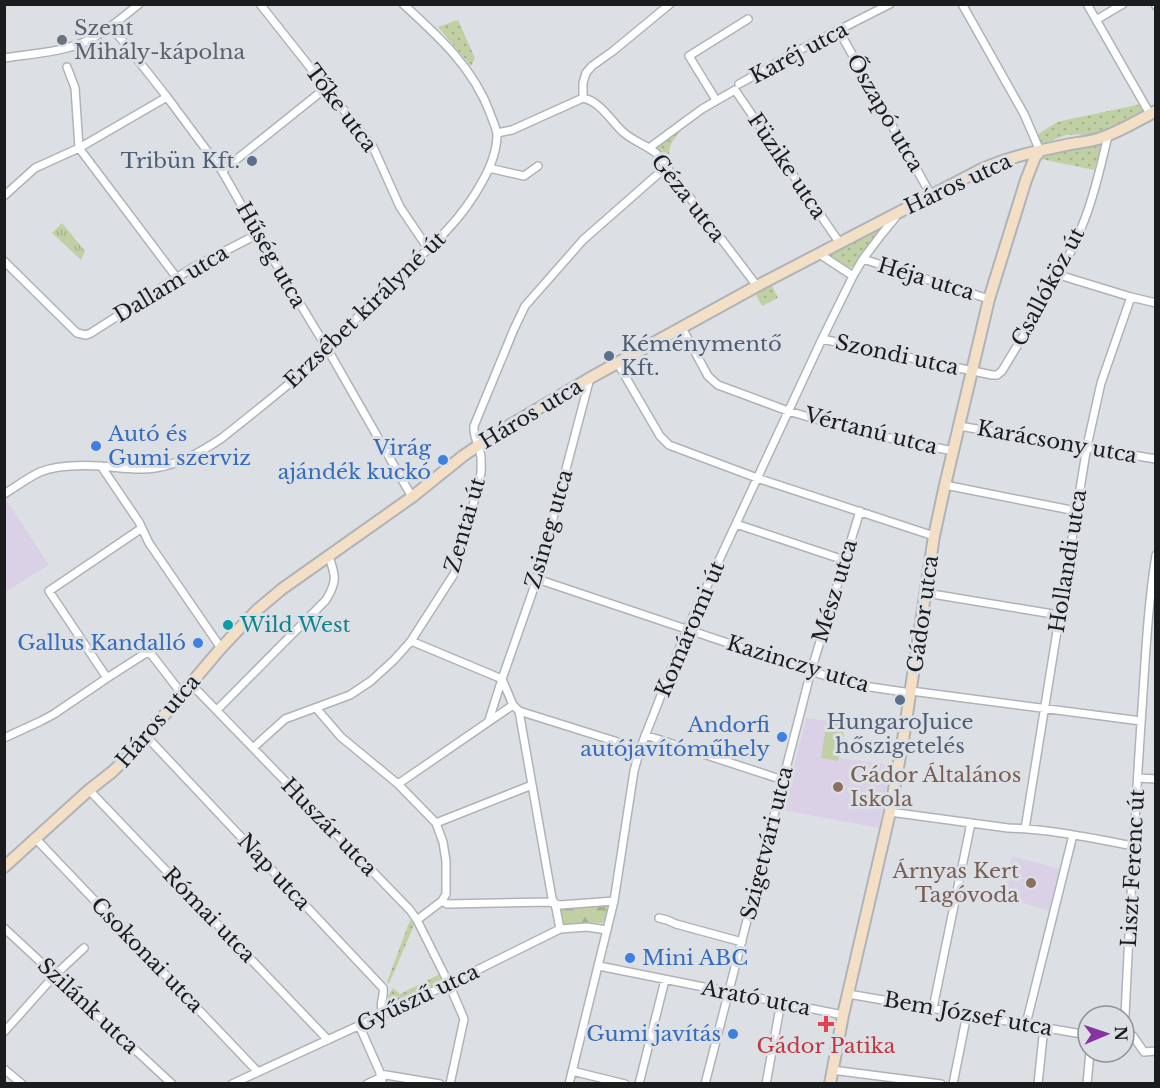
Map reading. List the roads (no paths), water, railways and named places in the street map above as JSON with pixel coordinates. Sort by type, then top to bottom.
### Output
[{"type":"street","points":[[4,58],[34,54],[91,39],[140,4]]},
{"type":"street","name":"Tőke utca","points":[[260,4],[376,151],[400,207],[429,250]]},
{"type":"street","points":[[403,4],[443,40],[461,60],[484,98],[497,133],[512,130],[584,98],[583,83],[586,73],[592,66],[670,4]]},
{"type":"street","points":[[413,4],[414,14]]},
{"type":"street","name":"Karéj utca","points":[[649,148],[737,87],[876,8],[890,4]]},
{"type":"street","points":[[962,4],[1023,114],[1040,151]]},
{"type":"street","points":[[1087,4],[1153,112]]},
{"type":"street","points":[[1096,20],[1123,4]]},
{"type":"street","points":[[716,100],[689,56],[748,19]]},
{"type":"street","name":"Hűség utca","points":[[111,26],[222,171],[412,497]]},
{"type":"street","name":"Őszapó utca","points":[[839,31],[931,195]]},
{"type":"street","points":[[67,67],[75,88],[79,148],[177,278]]},
{"type":"street","points":[[222,171],[327,87]]},
{"type":"street","name":"Füzike utca","points":[[737,87],[839,242]]},
{"type":"street","points":[[4,196],[35,168],[79,148],[167,97]]},
{"type":"street","name":"Géza utca","points":[[584,98],[593,101],[633,140],[656,153],[757,286]]},
{"type":"street","name":"Háros utca","points":[[4,867],[134,752],[221,648],[257,610],[282,589],[412,497],[478,445],[590,378],[818,253],[931,195],[1002,160],[1108,136],[1153,112]]},
{"type":"street","name":"Erzsébet királyné út","points":[[4,494],[46,470],[101,466],[142,470],[189,458],[222,438],[328,350],[376,297],[429,250],[452,226],[465,210],[489,168],[497,133]]},
{"type":"street","name":"Csallóköz út","points":[[971,371],[997,375],[1002,371],[1059,275],[1085,220],[1108,136]]},
{"type":"street","name":"Gádor utca","points":[[830,1083],[843,1015],[890,812],[911,692],[934,536],[945,485],[989,299],[1026,180],[1035,157],[1040,151]]},
{"type":"street","points":[[489,168],[524,176],[538,166]]},
{"type":"street","name":"Zentai út","points":[[253,748],[285,719],[350,695],[371,681],[411,641],[454,574],[481,473],[481,457],[474,426],[525,306],[583,240],[666,167]]},
{"type":"street","name":"Komáromi út","points":[[569,1083],[614,901],[634,771],[645,735],[687,629],[822,339],[863,259],[880,235],[903,210]]},
{"type":"street","name":"Dallam utca","points":[[4,261],[77,333],[86,335],[192,268],[258,234]]},
{"type":"street","points":[[818,253],[853,276]]},
{"type":"street","name":"Héja utca","points":[[863,259],[989,299]]},
{"type":"street","points":[[1059,275],[1155,303]]},
{"type":"street","name":"Hollandi utca","points":[[1025,829],[1087,446],[1101,383],[1131,297]]},
{"type":"street","name":"Vértanú utca","points":[[682,328],[708,376],[713,382],[726,389],[788,411],[860,432],[953,451]]},
{"type":"street","name":"Szondi utca","points":[[822,339],[971,371]]},
{"type":"street","points":[[618,364],[660,436],[675,448],[934,536]]},
{"type":"street","name":"Zsineg utca","points":[[489,720],[537,579],[590,378]]},
{"type":"street","name":"Karácsony utca","points":[[959,426],[1155,459]]},
{"type":"street","points":[[101,466],[139,522],[148,543],[221,648]]},
{"type":"street","points":[[945,485],[1076,511]]},
{"type":"street","name":"Mész utca","points":[[811,671],[860,511]]},
{"type":"street","points":[[736,524],[844,560]]},
{"type":"street","points":[[107,678],[49,591],[142,528]]},
{"type":"street","name":"Liszt Ferenc út","points":[[1126,1004],[1137,778],[1151,635],[1155,555]]},
{"type":"street","points":[[217,710],[326,600],[335,582],[335,572],[329,557]]},
{"type":"street","name":"Kazinczy utca","points":[[537,579],[850,684],[1142,721]]},
{"type":"street","points":[[926,593],[1059,615]]},
{"type":"street","points":[[411,641],[502,679],[513,705],[519,711],[640,749]]},
{"type":"street","points":[[4,738],[48,718],[146,653],[151,654],[182,694]]},
{"type":"street","name":"Szigetvári utca","points":[[705,1083],[811,671]]},
{"type":"street","name":"Huszár utca","points":[[191,684],[410,910],[417,920],[464,1019],[450,1083]]},
{"type":"street","points":[[398,784],[513,705]]},
{"type":"street","points":[[316,708],[341,737],[398,784],[435,824],[443,842],[446,861],[446,894],[442,901],[417,920]]},
{"type":"street","points":[[519,711],[552,898],[560,929]]},
{"type":"street","points":[[645,735],[783,780]]},
{"type":"street","name":"Nap utca","points":[[146,736],[383,988],[381,1007],[383,1014]]},
{"type":"street","points":[[1137,778],[1155,779]]},
{"type":"street","points":[[435,824],[532,785]]},
{"type":"street","name":"Római utca","points":[[89,790],[328,1040]]},
{"type":"street","points":[[890,812],[1072,835],[1133,846]]},
{"type":"street","points":[[933,1008],[971,823]]},
{"type":"street","points":[[1026,1024],[1072,835]]},
{"type":"street","name":"Csokonai utca","points":[[36,839],[258,1072]]},
{"type":"street","points":[[442,901],[447,904],[549,902],[560,904],[614,901]]},
{"type":"street","points":[[659,918],[742,942]]},
{"type":"street","name":"Gyűszű utca","points":[[232,1083],[449,984],[560,929],[587,927],[607,930]]},
{"type":"street","name":"Szilánk utca","points":[[4,928],[172,1083]]},
{"type":"street","points":[[4,1032],[55,975],[84,948]]},
{"type":"street","name":"Arató utca","points":[[598,966],[843,1015]]},
{"type":"street","points":[[639,1083],[665,980]]},
{"type":"street","name":"Bem József utca","points":[[848,994],[1076,1033]]},
{"type":"street","points":[[766,1083],[781,1002]]},
{"type":"street","points":[[953,1083],[967,1014]]},
{"type":"street","points":[[359,1025],[382,1078]]},
{"type":"street","points":[[1038,1083],[1044,1027]]},
{"type":"street","points":[[1136,1040],[1144,1052],[1155,1051]]},
{"type":"street","points":[[1087,1083],[1089,1064]]},
{"type":"street","points":[[4,1069],[22,1083]]},
{"type":"street","points":[[572,1071],[625,1083]]},
{"type":"street","points":[[832,1071],[941,1083]]},
{"type":"street","points":[[367,1083],[382,1078],[440,1083]]},
{"type":"place","name":"Szent Mihály-kápolna","points":[[62,40]]},
{"type":"place","name":"Tribün Kft.","points":[[252,161]]},
{"type":"place","name":"Kéménymentő Kft.","points":[[609,356]]},
{"type":"place","name":"Autó és Gumi szerviz","points":[[96,446]]},
{"type":"place","name":"Virág ajándék kuckó","points":[[443,460]]},
{"type":"place","name":"Wild West","points":[[228,625]]},
{"type":"place","name":"Gallus Kandalló","points":[[198,643]]},
{"type":"place","name":"HungaroJuice hőszigetelés","points":[[900,700]]},
{"type":"place","name":"Andorfi autójavítóműhely","points":[[782,737]]},
{"type":"place","name":"Gádor Általános Iskola","points":[[838,787]]},
{"type":"place","name":"Árnyas Kert Tagóvoda","points":[[1031,883]]},
{"type":"place","name":"Mini ABC","points":[[630,958]]},
{"type":"place","name":"Gádor Patika","points":[[826,1024]]},
{"type":"place","name":"Gumi javítás","points":[[733,1034]]}]
